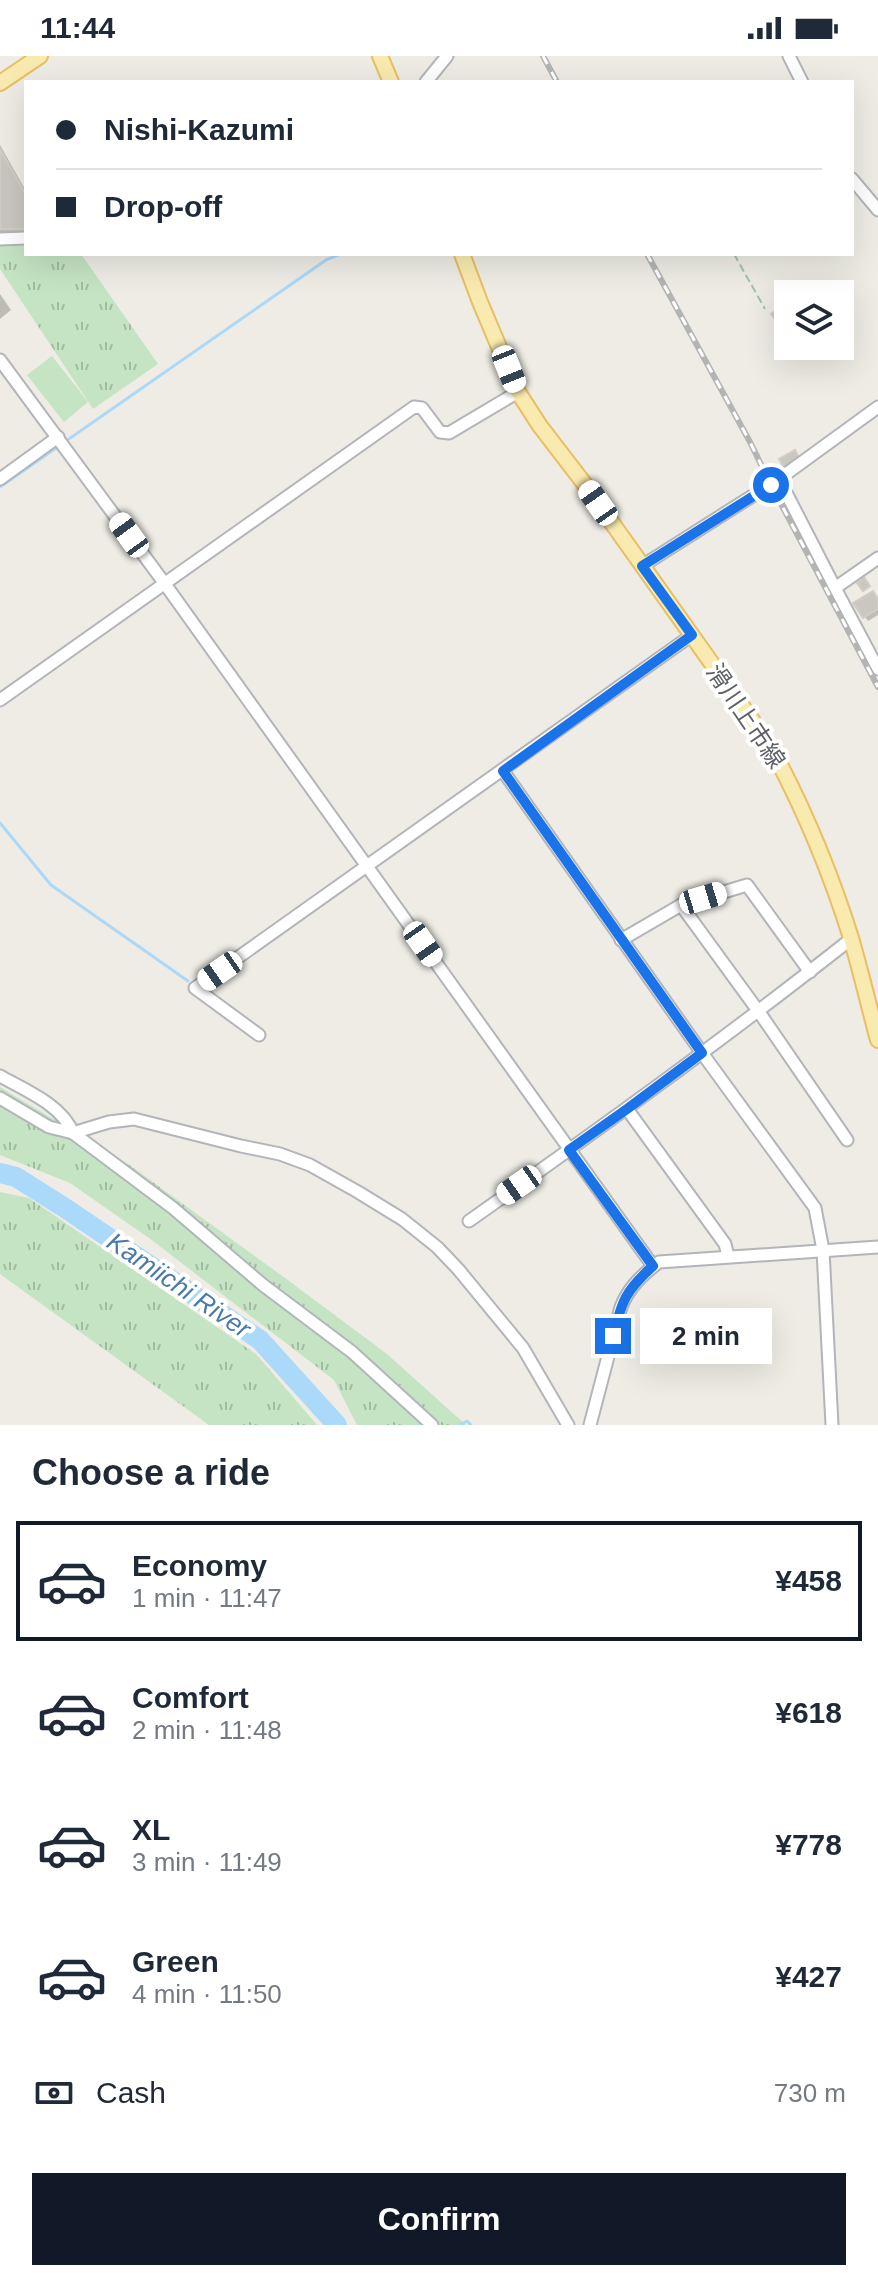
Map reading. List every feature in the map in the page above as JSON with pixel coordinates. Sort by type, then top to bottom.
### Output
[{"type":"main road","points":[[0,83],[40,56]]},
{"type":"main road","points":[[380,56],[390,80]]},
{"type":"main road","name":"滑川上市線","points":[[463,256],[518,392],[769,744],[819,847],[851,939],[878,1040]]},
{"type":"street","points":[[428,80],[447,56]]},
{"type":"street","points":[[789,56],[801,80]]},
{"type":"street","points":[[854,181],[878,210]]},
{"type":"street","points":[[0,239],[24,238]]},
{"type":"street","points":[[0,360],[165,584],[653,1266]]},
{"type":"street","points":[[0,700],[414,407],[422,408],[440,432],[449,433],[518,392]]},
{"type":"street","points":[[642,566],[779,479],[878,407]]},
{"type":"street","points":[[0,479],[58,437]]},
{"type":"street","points":[[779,479],[878,669]]},
{"type":"street","points":[[835,588],[878,558]]},
{"type":"street","points":[[259,1035],[195,988],[692,635]]},
{"type":"street","points":[[503,771],[815,1208],[823,1250],[832,1425]]},
{"type":"street","points":[[621,940],[681,905],[747,885],[810,972]]},
{"type":"street","points":[[681,905],[847,1140]]},
{"type":"street","points":[[469,1221],[759,1012],[851,939]]},
{"type":"street","points":[[0,1076],[56,1110],[68,1121],[73,1133]]},
{"type":"street","points":[[0,1098],[49,1127],[73,1133],[173,1208],[263,1285],[352,1352],[432,1425]]},
{"type":"street","points":[[627,1109],[725,1244],[728,1256]]},
{"type":"street","points":[[73,1133],[109,1122],[134,1119],[280,1154],[334,1178],[402,1219],[437,1247],[458,1269],[523,1348],[568,1425]]},
{"type":"street","points":[[590,1425],[626,1293],[653,1266],[664,1261],[878,1247]]},
{"type":"path","points":[[735,256],[765,309]]},
{"type":"green space","points":[[0,244],[24,244],[24,256],[82,256],[158,364],[93,409],[0,269]]},
{"type":"green space","points":[[52,356],[88,402],[64,422],[27,375]]},
{"type":"green space","points":[[0,1087],[128,1164],[387,1354],[466,1425],[357,1425],[334,1380],[149,1238],[70,1183],[0,1155]]},
{"type":"green space","points":[[0,1192],[29,1198],[256,1354],[317,1425],[209,1425],[0,1274]]},
{"type":"building","points":[[0,149],[24,191],[24,229],[0,229]]},
{"type":"building","points":[[795,450],[800,460],[785,469],[779,459]]},
{"type":"building","points":[[864,577],[870,586],[863,591],[857,583]]},
{"type":"building","points":[[873,591],[878,599],[878,609],[863,618],[853,603]]},
{"type":"waterway","points":[[66,441],[335,256]]},
{"type":"waterway","points":[[0,487],[59,446]]},
{"type":"waterway","points":[[0,823],[51,885],[188,981]]},
{"type":"waterway","name":"Kamiichi River","points":[[0,1173],[16,1177],[65,1208],[260,1340],[337,1425]]},
{"type":"waterway","points":[[460,1425],[467,1421],[471,1425]]},
{"type":"railway","points":[[543,56],[556,80]]},
{"type":"railway","points":[[648,256],[878,687]]},
{"type":"route","points":[[613,1336],[626,1293],[653,1266],[569,1150],[702,1053],[503,771],[692,635],[642,566],[771,485]]}]
